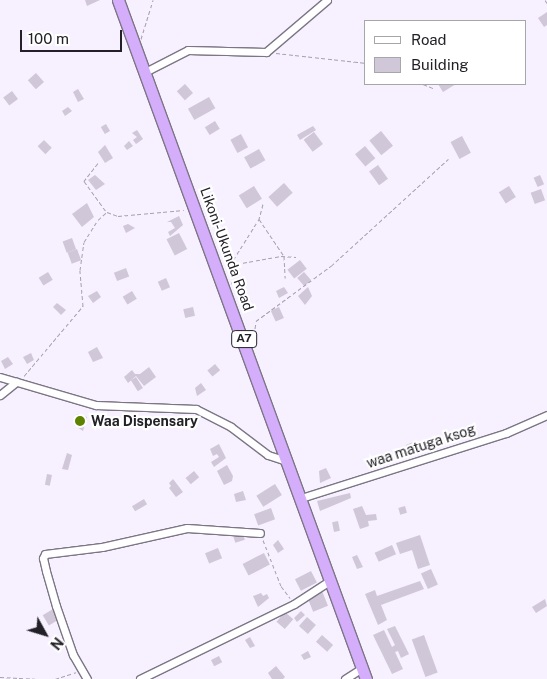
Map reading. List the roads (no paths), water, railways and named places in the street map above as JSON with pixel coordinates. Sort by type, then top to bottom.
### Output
[{"type":"highway","name":"Likoni-Ukunda Road","points":[[118,0],[366,679]]},
{"type":"street","points":[[145,72],[188,50],[266,52],[327,0]]},
{"type":"street","points":[[0,377],[96,405],[196,410],[231,427],[268,455],[287,461]]},
{"type":"street","points":[[0,395],[16,382]]},
{"type":"street","name":"waa matuga ksog","points":[[301,498],[506,433],[547,415]]},
{"type":"street","points":[[87,679],[56,606],[44,564],[45,554],[102,547],[187,528],[260,533]]},
{"type":"street","points":[[140,679],[294,604],[331,580]]},
{"type":"street","points":[[344,679],[362,668]]},
{"type":"place","name":"Waa Dispensary","points":[[80,421]]}]
